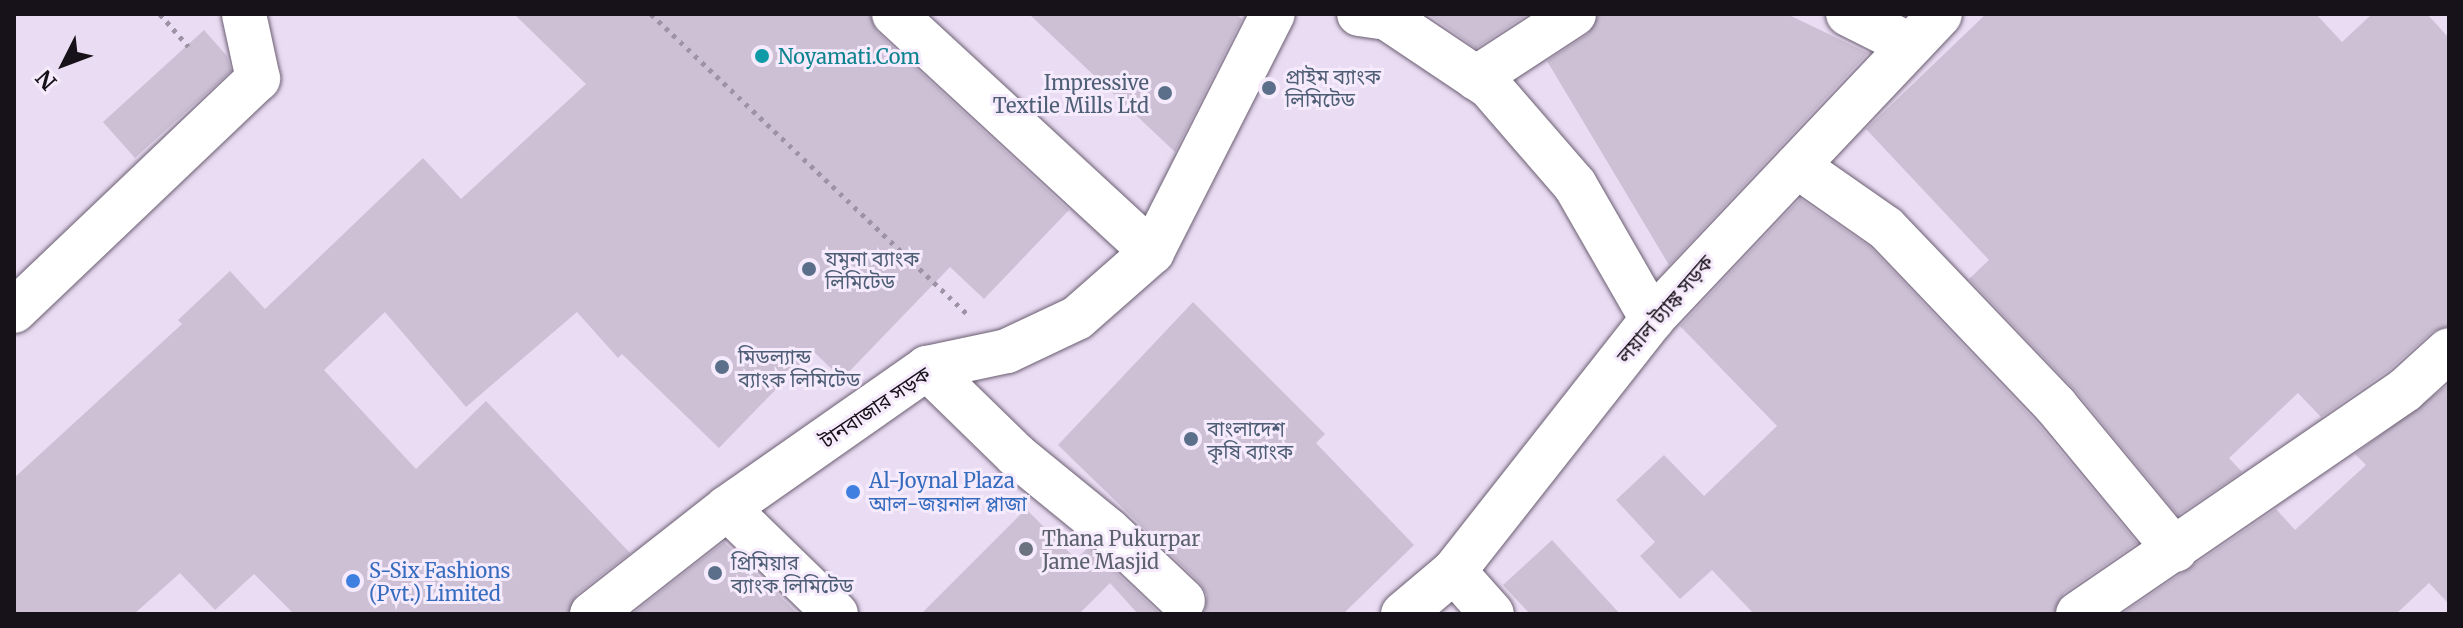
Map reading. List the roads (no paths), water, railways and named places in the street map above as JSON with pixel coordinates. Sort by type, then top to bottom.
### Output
[{"type":"street","points":[[14,311],[258,79],[244,14]]},
{"type":"street","points":[[894,14],[1152,252]]},
{"type":"street","name":"টানবাজার সড়ক","points":[[592,614],[727,508],[927,368],[1007,351],[1077,318],[1152,252],[1273,14]]},
{"type":"street","points":[[1476,78],[1574,14]]},
{"type":"street","points":[[1848,14],[1910,45]]},
{"type":"street","name":"লয়াল ট্যাঙ্ক সড়ক","points":[[1403,614],[1454,571],[1652,319],[1940,14]]},
{"type":"street","points":[[1379,15],[1490,87],[1575,185],[1652,319]]},
{"type":"street","points":[[1797,166],[1886,228],[2056,406],[2175,550]]},
{"type":"street","points":[[2078,614],[2405,390],[2449,350]]},
{"type":"street","points":[[927,368],[1016,455],[1108,530],[1183,601]]},
{"type":"street","points":[[727,508],[836,614]]},
{"type":"street","points":[[1454,571],[1492,614]]},
{"type":"place","name":"Noyamati.Com","points":[[762,56]]},
{"type":"place","name":"প্রাইম ব্যাংক লিমিটেড","points":[[1269,88]]},
{"type":"place","name":"Impressive Textile Mills Ltd","points":[[1165,93]]},
{"type":"place","name":"যমুনা ব্যাংক লিমিটেড","points":[[809,269]]},
{"type":"place","name":"মিডল্যান্ড ব্যাংক লিমিটেড","points":[[722,367]]},
{"type":"place","name":"বাংলাদেশ কৃষি ব্যাংক","points":[[1191,439]]},
{"type":"place","name":"Al-Joynal Plaza আল-জয়নাল প্লাজা","points":[[853,492]]},
{"type":"place","name":"Thana Pukurpar Jame Masjid","points":[[1026,549]]},
{"type":"place","name":"প্রিমিয়ার ব্যাংক লিমিটেড","points":[[715,573]]},
{"type":"place","name":"S-Six Fashions (Pvt.) Limited","points":[[353,581]]}]
